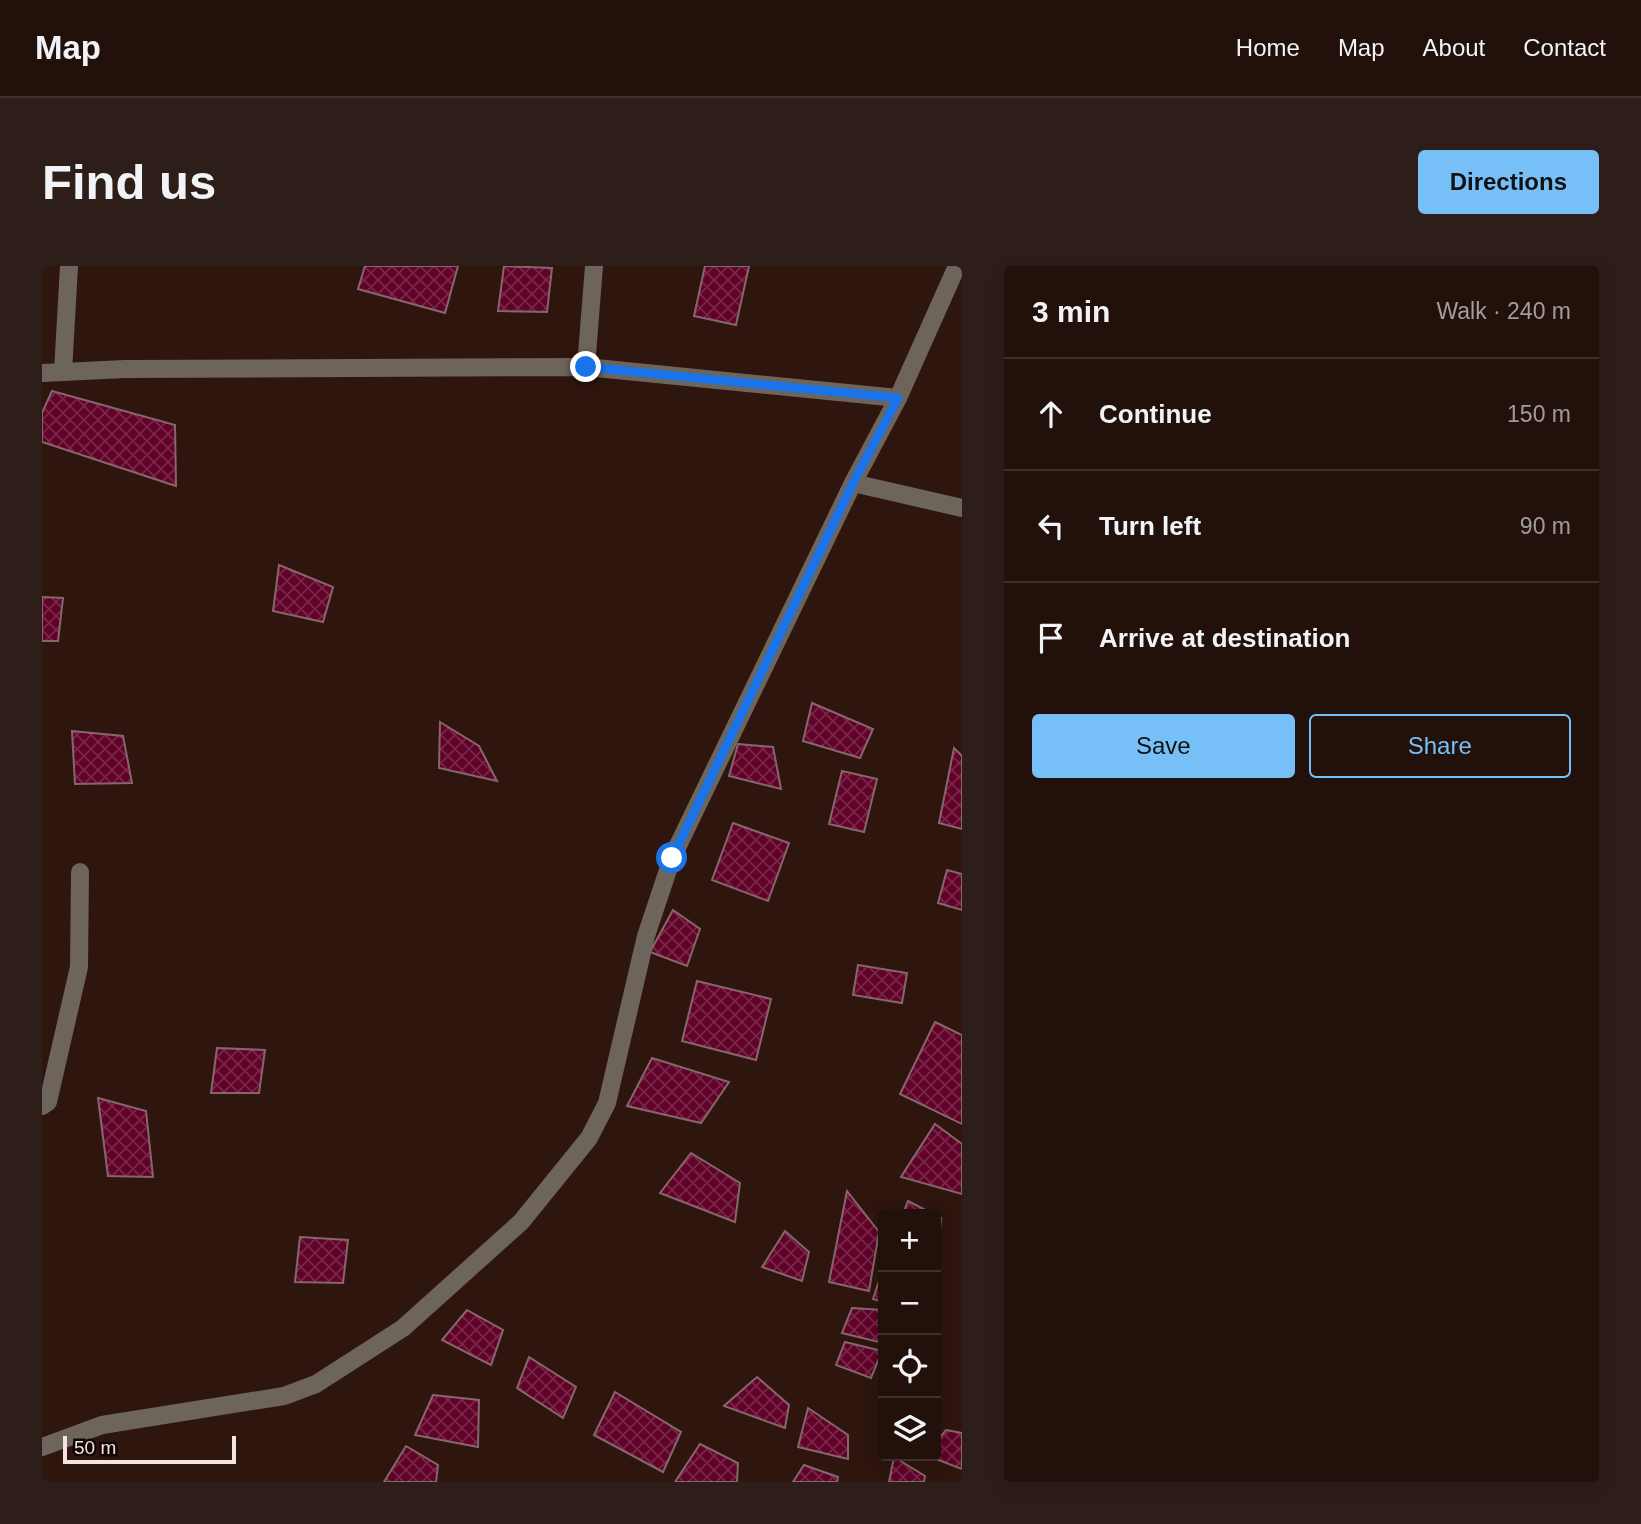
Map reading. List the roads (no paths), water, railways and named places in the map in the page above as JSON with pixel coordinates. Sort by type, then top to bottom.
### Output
[{"type":"street","points":[[63,372],[69,266]]},
{"type":"street","points":[[586,367],[594,266]]},
{"type":"street","points":[[42,1447],[102,1425],[284,1396],[316,1384],[403,1328],[521,1222],[589,1138],[607,1103],[646,936],[672,858],[853,483],[898,398],[957,266]]},
{"type":"street","points":[[42,373],[125,369],[586,367],[898,398]]},
{"type":"street","points":[[853,483],[962,508]]},
{"type":"street","points":[[42,1106],[48,1101],[79,967],[80,872]]}]
